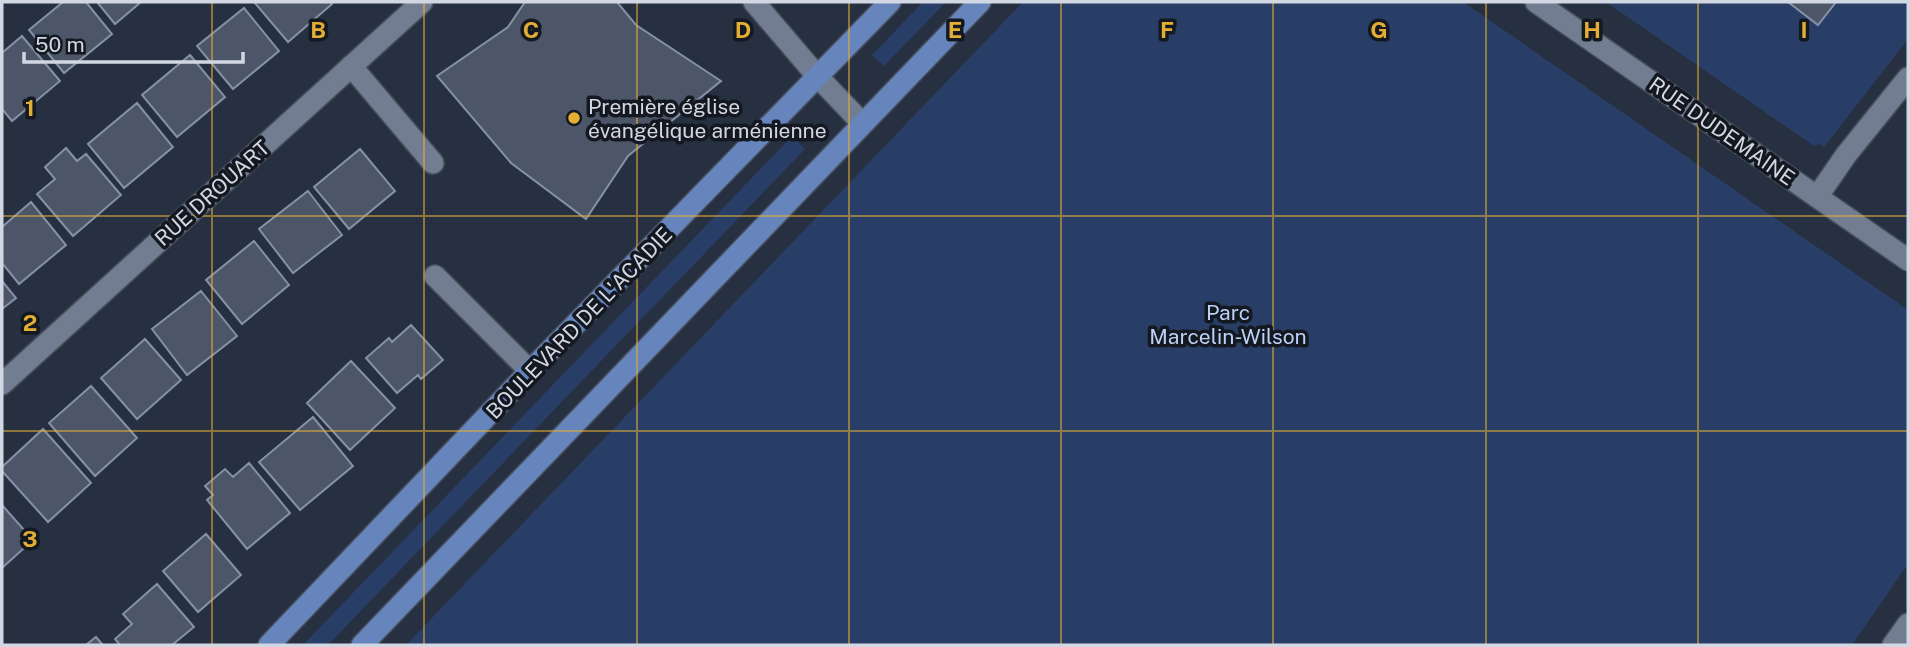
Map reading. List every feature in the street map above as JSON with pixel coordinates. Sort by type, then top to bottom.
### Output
[{"type":"main road","name":"BOULEVARD DE L'ACADIE","points":[[269,645],[530,371],[890,2]]},
{"type":"main road","points":[[362,645],[980,2]]},
{"type":"street","name":"RUE DROUART","points":[[2,384],[422,2]]},
{"type":"street","name":"RUE DUDEMAINE","points":[[1536,2],[1908,260]]},
{"type":"street","points":[[761,4],[818,77],[862,123]]},
{"type":"street","points":[[351,66],[433,163]]},
{"type":"street","points":[[1816,197],[1908,78]]},
{"type":"street","points":[[435,276],[530,371]]},
{"type":"street","points":[[1893,645],[1908,624]]},
{"type":"green space","points":[[923,2],[946,2],[884,66],[872,55]]},
{"type":"green space","name":"Parc Marcelin-Wilson","points":[[1023,2],[1463,2],[1908,310],[1908,564],[1852,645],[406,645]]},
{"type":"green space","points":[[1606,2],[1908,2],[1908,39],[1824,147],[1820,144],[1814,146]]},
{"type":"green space","points":[[792,136],[805,149],[328,645],[303,645]]},
{"type":"building","points":[[63,2],[86,2],[112,34],[64,73],[29,30]]},
{"type":"building","points":[[97,2],[141,2],[115,24]]},
{"type":"building","points":[[254,2],[331,2],[332,4],[288,42]]},
{"type":"building","name":"Première église évangélique arménienne","points":[[525,2],[617,2],[636,25],[721,81],[628,156],[586,219],[511,163],[437,76],[508,27]]},
{"type":"building","points":[[1788,2],[1836,2],[1818,25]]},
{"type":"building","points":[[244,8],[279,51],[233,89],[197,46]]},
{"type":"building","points":[[22,36],[60,81],[12,121],[2,109],[2,53]]},
{"type":"building","points":[[190,55],[225,97],[177,137],[142,95]]},
{"type":"building","points":[[137,103],[173,147],[124,188],[88,144]]},
{"type":"building","points":[[66,148],[77,161],[86,154],[121,195],[73,236],[37,194],[55,179],[45,167]]},
{"type":"building","points":[[360,149],[395,191],[349,229],[314,187]]},
{"type":"building","points":[[308,191],[342,235],[293,273],[259,229]]},
{"type":"building","points":[[31,202],[66,245],[19,284],[2,263],[2,227]]},
{"type":"building","points":[[254,241],[289,285],[242,324],[206,280]]},
{"type":"building","points":[[2,281],[16,298],[2,309]]},
{"type":"building","points":[[201,291],[237,336],[187,375],[152,329]]},
{"type":"building","points":[[411,325],[443,360],[421,379],[418,375],[397,393],[366,358],[389,338],[392,342]]},
{"type":"building","points":[[145,339],[181,380],[137,419],[101,378]]},
{"type":"building","points":[[351,361],[395,408],[350,450],[307,403]]},
{"type":"building","points":[[91,386],[137,438],[95,476],[49,423]]},
{"type":"building","points":[[313,417],[353,466],[300,510],[259,462]]},
{"type":"building","points":[[43,429],[91,483],[48,522],[2,471],[2,467]]},
{"type":"building","points":[[249,463],[290,513],[247,549],[207,500],[213,495],[205,486],[225,469],[233,477]]},
{"type":"building","points":[[2,505],[33,540],[2,568]]},
{"type":"building","points":[[206,534],[241,575],[198,612],[163,571]]},
{"type":"building","points":[[157,584],[194,627],[172,645],[120,645],[115,639],[132,624],[123,614]]},
{"type":"building","points":[[96,637],[103,645],[86,645]]},
{"type":"place","name":"Première église évangélique arménienne","points":[[574,118]]}]
